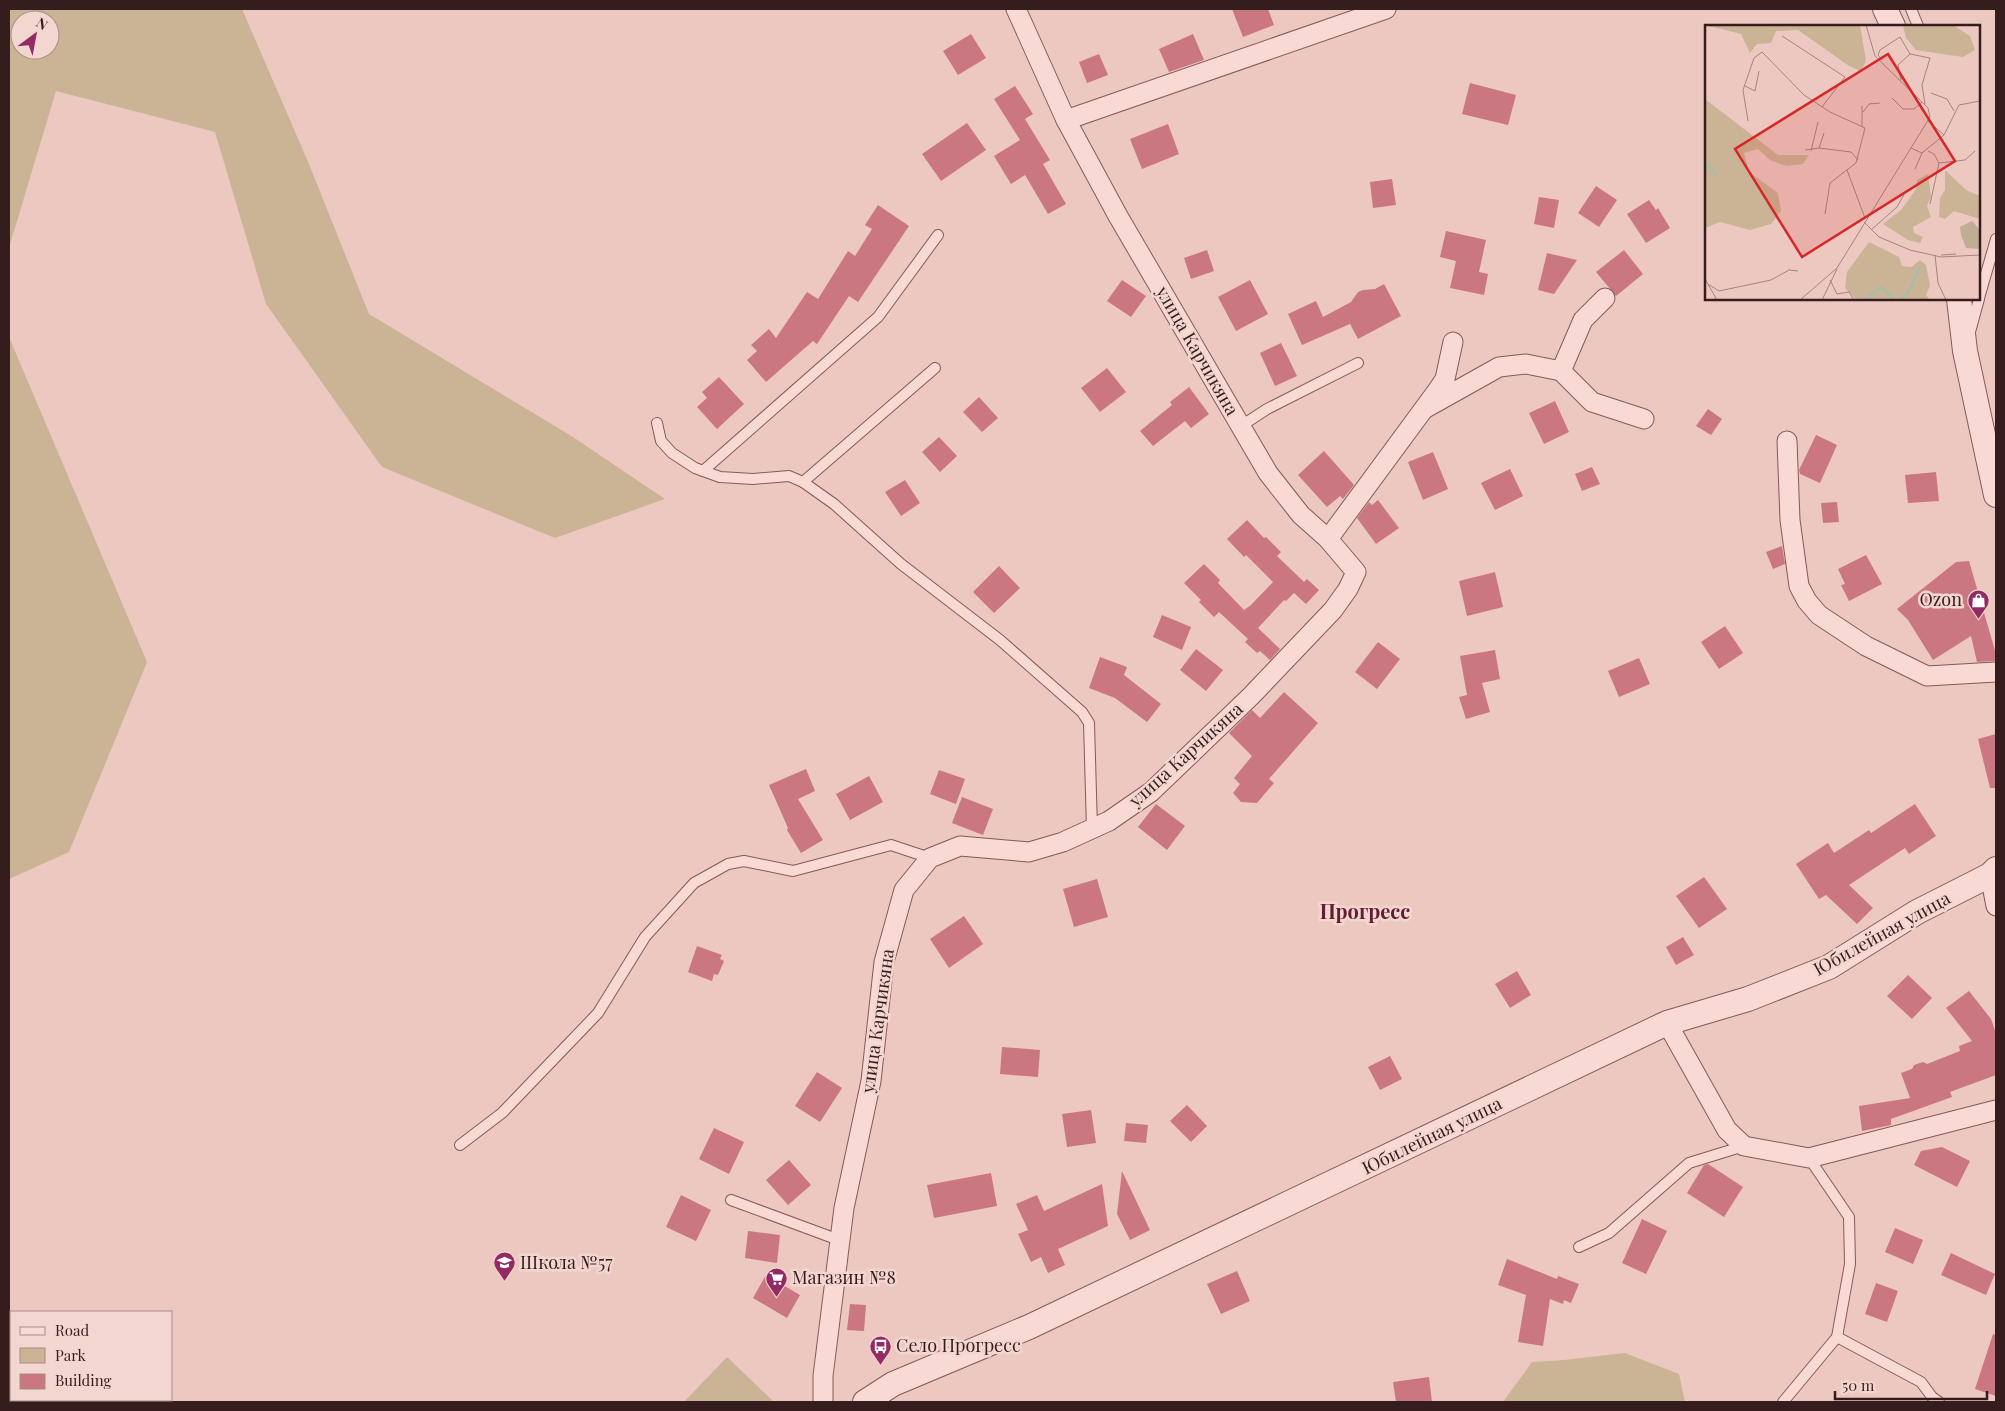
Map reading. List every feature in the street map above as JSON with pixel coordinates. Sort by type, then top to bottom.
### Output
[{"type":"street","name":"улица Карчикяна","points":[[823,1402],[823,1376],[844,1208],[871,1082],[884,962],[904,890],[930,858],[960,846],[1029,852],[1063,842],[1109,821],[1151,792],[1251,696],[1333,610],[1348,589],[1356,572],[1328,539],[1301,515],[1268,473],[1118,216],[1066,120],[1016,9]]},
{"type":"street","points":[[1066,120],[1386,9]]},
{"type":"street","points":[[1885,9],[1893,25]]},
{"type":"street","points":[[1561,371],[1583,320],[1604,298]]},
{"type":"street","points":[[1959,300],[1965,350],[1996,495]]},
{"type":"street","points":[[1328,539],[1445,379],[1452,342]]},
{"type":"street","points":[[1424,409],[1499,367],[1526,364],[1561,371],[1592,402],[1644,419]]},
{"type":"street","points":[[1787,441],[1790,520],[1799,586],[1807,601],[1819,615],[1866,646],[1927,676],[1996,672]]},
{"type":"street","points":[[1993,872],[1996,906]]},
{"type":"street","name":"Юбилейная улица","points":[[865,1402],[893,1384],[1029,1327],[1667,1023],[1748,999],[1829,967],[1917,912],[1993,872]]},
{"type":"street","points":[[1667,1023],[1727,1130],[1744,1146],[1809,1158],[1996,1110]]},
{"type":"lane","points":[[1911,9],[1918,25]]},
{"type":"lane","points":[[703,471],[878,317],[938,235]]},
{"type":"lane","points":[[1980,295],[1996,239]]},
{"type":"lane","points":[[1965,350],[1979,300]]},
{"type":"lane","points":[[1241,426],[1267,410],[1358,363]]},
{"type":"lane","points":[[803,482],[934,368]]},
{"type":"lane","points":[[657,423],[661,441],[672,453],[703,471],[720,477],[753,479],[790,476],[803,482],[834,504],[901,564],[1000,640],[1082,712],[1088,723],[1092,828]]},
{"type":"lane","points":[[460,1145],[502,1113],[598,1013],[645,936],[694,883],[728,864],[744,861],[793,871],[891,845],[930,858]]},
{"type":"lane","points":[[1579,1247],[1609,1233],[1689,1163],[1744,1146]]},
{"type":"lane","points":[[1784,1402],[1837,1337],[1850,1264],[1849,1216],[1809,1158]]},
{"type":"lane","points":[[731,1200],[839,1240]]},
{"type":"lane","points":[[1837,1337],[1921,1382],[1932,1398],[1939,1402]]},
{"type":"green space","points":[[9,9],[242,9],[309,164],[369,314],[573,437],[665,499],[555,538],[382,467],[266,304],[215,132],[56,91],[9,248]]},
{"type":"green space","points":[[9,337],[147,662],[69,852],[9,879]]},
{"type":"green space","points":[[1625,1353],[1679,1374],[1685,1402],[1503,1402],[1532,1362]]},
{"type":"green space","points":[[727,1357],[774,1402],[684,1402]]},
{"type":"building","points":[[1232,9],[1268,9],[1274,25],[1243,37]]},
{"type":"building","points":[[971,34],[986,58],[958,75],[943,51]]},
{"type":"building","points":[[1193,34],[1204,60],[1169,72],[1159,49]]},
{"type":"building","points":[[1099,54],[1108,75],[1087,83],[1079,62]]},
{"type":"building","points":[[1470,83],[1516,95],[1508,125],[1462,114]]},
{"type":"building","points":[[1015,86],[1033,114],[1025,119],[1050,160],[1043,164],[1066,204],[1048,214],[1025,175],[1011,184],[994,156],[1020,140],[994,99]]},
{"type":"building","points":[[967,123],[986,150],[941,181],[922,154]]},
{"type":"building","points":[[1168,124],[1179,154],[1142,169],[1130,139]]},
{"type":"building","points":[[1392,179],[1396,205],[1373,208],[1370,182]]},
{"type":"building","points":[[1596,186],[1617,200],[1599,227],[1578,213]]},
{"type":"building","points":[[1539,197],[1559,200],[1554,228],[1534,224]]},
{"type":"building","points":[[1649,200],[1656,210],[1658,208],[1670,228],[1646,243],[1627,214]]},
{"type":"building","points":[[878,205],[909,226],[858,302],[849,296],[817,344],[813,341],[766,382],[747,360],[757,351],[751,345],[769,329],[776,338],[807,292],[818,299],[848,251],[855,256],[872,229],[865,225]]},
{"type":"building","points":[[1446,231],[1486,240],[1479,272],[1488,274],[1484,295],[1450,288],[1456,261],[1440,257]]},
{"type":"building","points":[[1207,250],[1214,271],[1191,279],[1184,258]]},
{"type":"building","points":[[1624,250],[1643,274],[1616,296],[1596,272]]},
{"type":"building","points":[[1547,253],[1577,260],[1554,294],[1538,290]]},
{"type":"building","points":[[1122,280],[1146,296],[1131,317],[1107,301]]},
{"type":"building","points":[[1250,280],[1268,314],[1236,331],[1218,297]]},
{"type":"building","points":[[1384,284],[1401,316],[1358,339],[1350,324],[1302,345],[1288,314],[1316,301],[1323,317],[1351,302],[1358,292],[1375,289]]},
{"type":"building","points":[[1281,343],[1297,376],[1275,386],[1260,353]]},
{"type":"building","points":[[1107,368],[1126,392],[1100,412],[1081,388]]},
{"type":"building","points":[[719,377],[744,404],[717,429],[697,407],[707,398],[702,392]]},
{"type":"building","points":[[1189,387],[1209,414],[1191,428],[1185,421],[1153,446],[1140,431],[1172,405],[1170,402]]},
{"type":"building","points":[[979,397],[998,418],[982,432],[963,412]]},
{"type":"building","points":[[1555,401],[1569,432],[1544,444],[1529,413]]},
{"type":"building","points":[[1708,409],[1722,419],[1711,435],[1696,426]]},
{"type":"building","points":[[1816,435],[1837,445],[1820,483],[1800,474],[1799,470]]},
{"type":"building","points":[[939,437],[957,456],[940,472],[922,452]]},
{"type":"building","points":[[1324,451],[1354,485],[1343,499],[1340,496],[1327,507],[1298,475]]},
{"type":"building","points":[[1433,452],[1448,489],[1423,500],[1408,462]]},
{"type":"building","points":[[1592,467],[1600,484],[1582,491],[1575,474]]},
{"type":"building","points":[[1510,469],[1523,496],[1495,510],[1481,483]]},
{"type":"building","points":[[1936,472],[1939,501],[1908,503],[1905,475]]},
{"type":"building","points":[[905,480],[920,503],[901,516],[885,492]]},
{"type":"building","points":[[1378,500],[1399,528],[1376,544],[1357,518],[1369,502],[1372,505]]},
{"type":"building","points":[[1837,502],[1839,522],[1823,523],[1821,503]]},
{"type":"building","points":[[1247,520],[1281,552],[1277,556],[1304,582],[1307,579],[1319,590],[1306,604],[1294,593],[1286,601],[1284,600],[1258,628],[1280,649],[1270,660],[1260,651],[1257,653],[1245,642],[1248,639],[1219,612],[1214,617],[1184,583],[1204,564],[1220,580],[1218,583],[1244,610],[1251,605],[1273,582],[1246,555],[1244,557],[1227,539]]},
{"type":"building","points":[[1782,546],[1785,564],[1773,569],[1766,552]]},
{"type":"building","points":[[1866,555],[1882,584],[1849,601],[1841,585],[1845,584],[1838,569]]},
{"type":"building","points":[[1969,561],[1996,654],[1996,661],[1977,662],[1971,636],[1933,660],[1908,620],[1897,609],[1956,562]]},
{"type":"building","points":[[999,566],[1020,588],[994,613],[973,592]]},
{"type":"building","points":[[1495,572],[1503,607],[1467,616],[1459,581]]},
{"type":"building","points":[[1162,615],[1191,627],[1182,650],[1153,637]]},
{"type":"building","points":[[1725,626],[1743,653],[1719,669],[1701,642]]},
{"type":"building","points":[[1378,642],[1400,659],[1377,689],[1355,672]]},
{"type":"building","points":[[1196,649],[1223,670],[1206,691],[1180,670]]},
{"type":"building","points":[[1495,650],[1500,679],[1482,683],[1490,712],[1466,719],[1459,697],[1467,695],[1460,656]]},
{"type":"building","points":[[1100,657],[1127,667],[1124,675],[1161,704],[1147,722],[1115,698],[1089,688]]},
{"type":"building","points":[[1639,658],[1650,684],[1619,697],[1608,671]]},
{"type":"building","points":[[1284,692],[1318,723],[1269,779],[1274,783],[1257,803],[1241,802],[1233,793],[1240,784],[1234,778],[1252,756],[1229,733],[1252,710],[1260,718]]},
{"type":"building","points":[[1996,734],[1996,788],[1990,788],[1978,739]]},
{"type":"building","points":[[806,769],[815,791],[798,799],[823,840],[801,853],[787,830],[788,828],[769,785]]},
{"type":"building","points":[[939,770],[965,779],[956,804],[930,794]]},
{"type":"building","points":[[869,776],[883,802],[850,820],[836,794]]},
{"type":"building","points":[[962,797],[993,809],[983,835],[952,823]]},
{"type":"building","points":[[1156,804],[1185,826],[1167,850],[1138,827]]},
{"type":"building","points":[[1915,804],[1936,836],[1909,854],[1905,848],[1849,885],[1873,908],[1857,924],[1826,895],[1819,899],[1796,864],[1828,843],[1834,853],[1869,830],[1871,833]]},
{"type":"building","points":[[1704,877],[1727,909],[1699,928],[1676,896]]},
{"type":"building","points":[[1097,879],[1108,917],[1074,927],[1063,889]]},
{"type":"building","points":[[964,916],[983,944],[949,968],[930,939]]},
{"type":"building","points":[[1683,937],[1694,955],[1676,965],[1666,947]]},
{"type":"building","points":[[697,946],[722,955],[720,959],[724,961],[718,975],[714,974],[712,981],[688,972]]},
{"type":"building","points":[[1517,971],[1531,995],[1510,1008],[1495,984]]},
{"type":"building","points":[[1908,975],[1932,998],[1912,1019],[1887,996]]},
{"type":"building","points":[[1969,991],[1991,1019],[1996,1033],[1996,1075],[1950,1092],[1952,1097],[1891,1119],[1891,1125],[1862,1131],[1859,1106],[1910,1098],[1901,1073],[1912,1069],[1914,1065],[1923,1062],[1927,1064],[1960,1051],[1959,1046],[1972,1041],[1946,1008]]},
{"type":"building","points":[[1002,1047],[1040,1050],[1038,1077],[1000,1074]]},
{"type":"building","points":[[1390,1056],[1402,1079],[1380,1090],[1368,1067]]},
{"type":"building","points":[[817,1072],[842,1088],[820,1122],[795,1106]]},
{"type":"building","points":[[1187,1105],[1207,1126],[1191,1142],[1170,1121]]},
{"type":"building","points":[[1091,1110],[1096,1143],[1067,1147],[1062,1114]]},
{"type":"building","points":[[1126,1123],[1148,1125],[1146,1143],[1124,1141]]},
{"type":"building","points":[[714,1128],[744,1142],[729,1174],[699,1159]]},
{"type":"building","points":[[1942,1147],[1970,1161],[1957,1187],[1914,1165],[1921,1151]]},
{"type":"building","points":[[789,1160],[811,1185],[788,1205],[766,1180]]},
{"type":"building","points":[[1708,1164],[1743,1187],[1724,1217],[1687,1193],[1704,1165]]},
{"type":"building","points":[[1122,1171],[1150,1230],[1130,1240],[1117,1214]]},
{"type":"building","points":[[991,1173],[997,1206],[934,1218],[927,1185]]},
{"type":"building","points":[[1102,1184],[1108,1226],[1058,1249],[1065,1265],[1048,1273],[1041,1257],[1031,1262],[1018,1234],[1028,1230],[1016,1204],[1037,1195],[1044,1211]]},
{"type":"building","points":[[681,1195],[711,1210],[696,1241],[666,1227]]},
{"type":"building","points":[[1642,1219],[1667,1231],[1646,1274],[1622,1263]]},
{"type":"building","points":[[1895,1228],[1923,1240],[1913,1264],[1885,1252]]},
{"type":"building","points":[[748,1231],[780,1235],[777,1263],[745,1258]]},
{"type":"building","points":[[1951,1253],[1995,1274],[1986,1295],[1941,1275]]},
{"type":"building","points":[[1507,1259],[1557,1279],[1558,1276],[1579,1284],[1571,1303],[1564,1300],[1563,1304],[1550,1299],[1543,1346],[1518,1342],[1526,1295],[1498,1285]]},
{"type":"building","points":[[1237,1271],[1250,1301],[1221,1314],[1207,1284]]},
{"type":"building","name":"Магазин №8","points":[[766,1275],[800,1295],[787,1318],[753,1298]]},
{"type":"building","points":[[1876,1283],[1898,1291],[1887,1322],[1865,1314]]},
{"type":"building","points":[[850,1304],[866,1305],[864,1331],[847,1330]]},
{"type":"building","points":[[1993,1334],[1996,1335],[1996,1396],[1975,1389]]},
{"type":"building","points":[[1429,1377],[1432,1402],[1396,1402],[1393,1382]]},
{"type":"place","name":"Ozon","points":[[1978,619]]},
{"type":"place","name":"Школа №57","points":[[504,1282]]},
{"type":"place","name":"Магазин №8","points":[[776,1297]]},
{"type":"place","name":"Село Прогресс","points":[[880,1365]]},
{"type":"district","name":"Прогресс","points":[[1365,912]]}]
